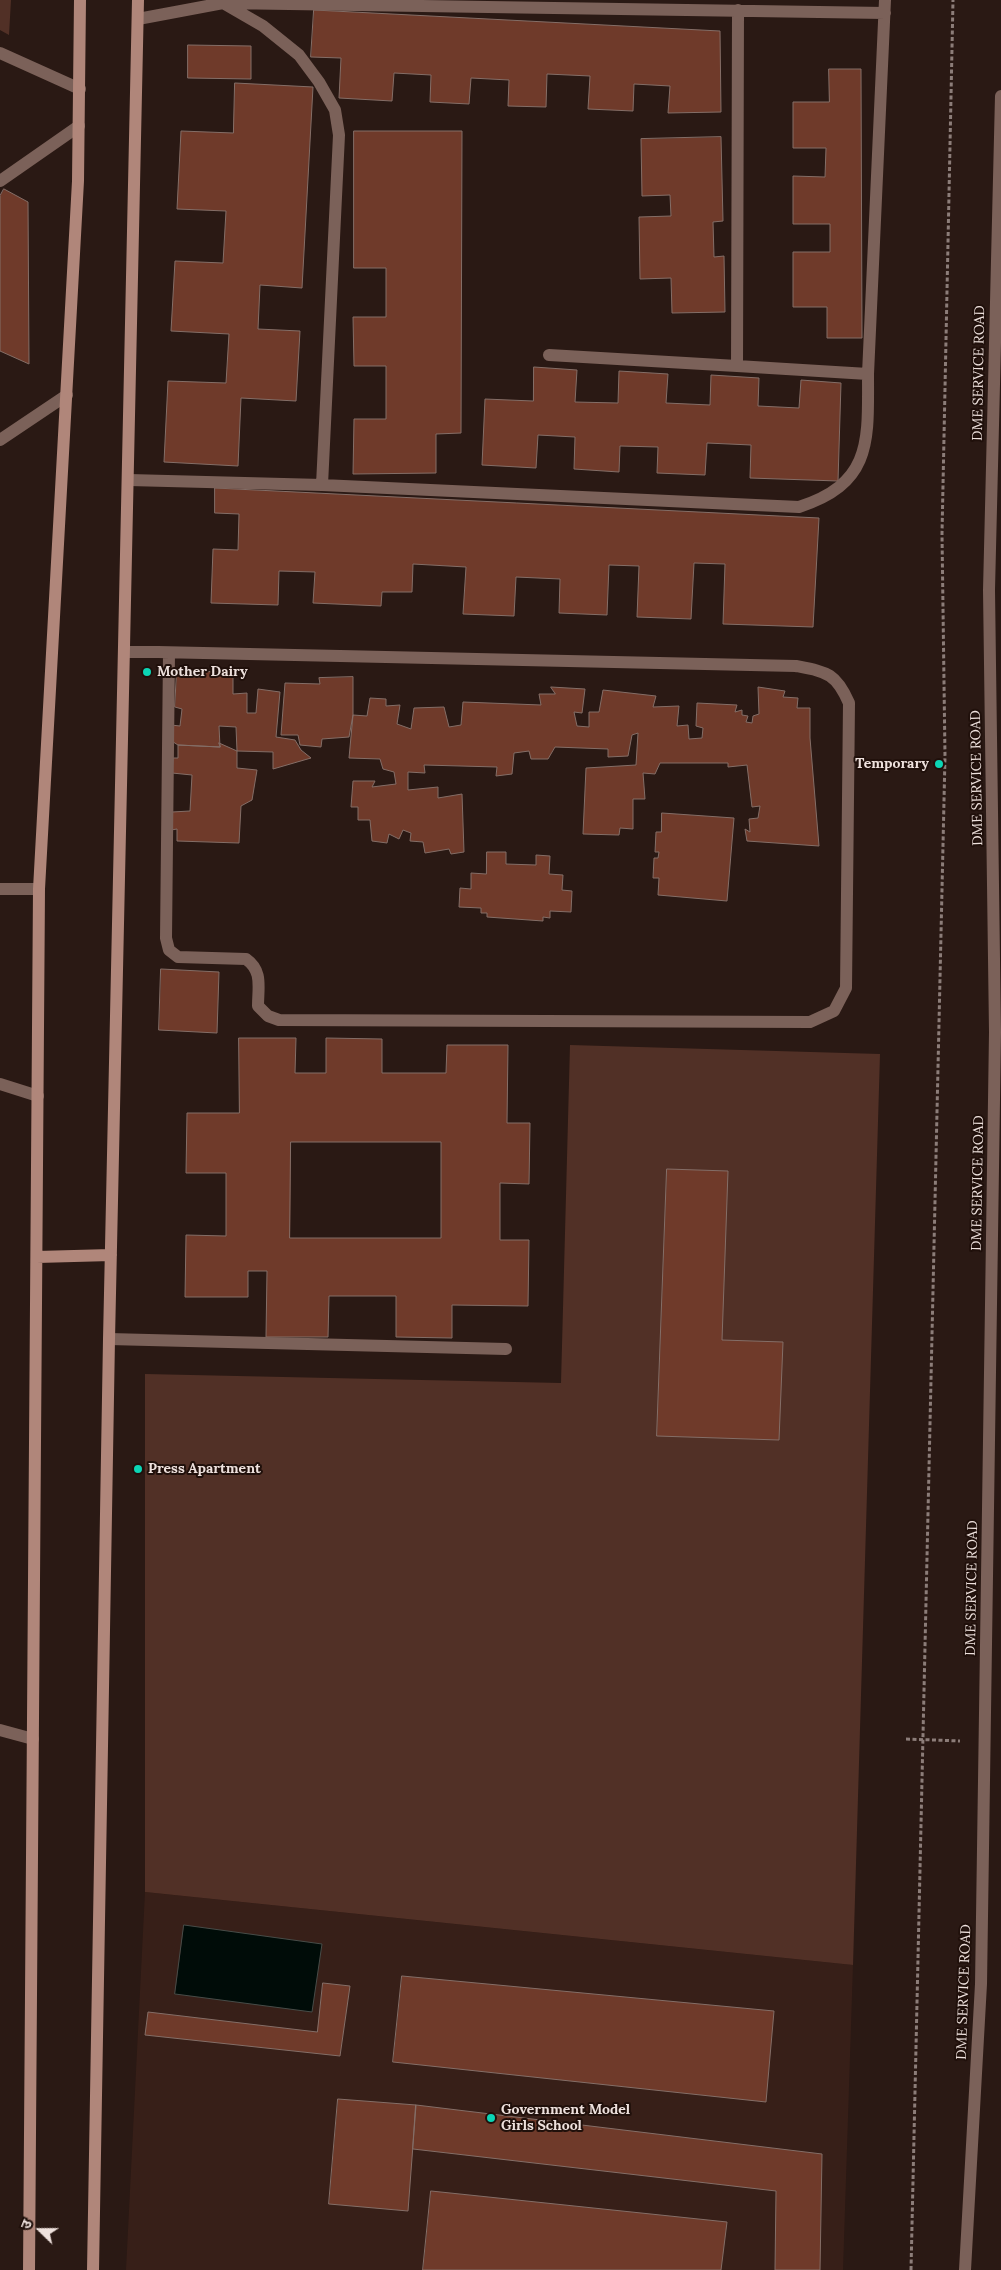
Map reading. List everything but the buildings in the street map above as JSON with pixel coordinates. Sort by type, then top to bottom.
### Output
[{"type":"main road","points":[[29,2270],[39,890],[67,395],[79,126],[80,0]]},
{"type":"main road","points":[[93,2270],[109,1339],[138,0]]},
{"type":"main road","points":[[37,1256],[111,1255]]},
{"type":"street","points":[[129,480],[322,485],[799,507],[820,500],[836,489],[860,463],[868,434],[868,374],[885,6],[738,10],[223,3],[138,19]]},
{"type":"street","points":[[223,3],[263,26],[299,55],[319,82],[335,110],[339,135],[322,485]]},
{"type":"street","points":[[737,366],[738,10]]},
{"type":"street","points":[[0,53],[80,89]]},
{"type":"street","name":"DME SERVICE ROAD","points":[[965,2270],[981,1984],[995,1032],[989,590],[1001,96]]},
{"type":"street","points":[[0,181],[79,126]]},
{"type":"street","points":[[549,355],[868,374]]},
{"type":"street","points":[[0,440],[67,395]]},
{"type":"street","points":[[989,590],[1001,603]]},
{"type":"street","points":[[124,652],[796,666],[822,671],[840,683],[850,703],[846,988],[834,1011],[810,1022],[279,1020],[268,1016],[258,1006],[259,973],[255,965],[246,959],[178,957],[169,950],[166,938],[169,653]]},
{"type":"street","points":[[990,724],[1001,713]]},
{"type":"street","points":[[0,889],[39,890]]},
{"type":"street","points":[[0,1084],[38,1096]]},
{"type":"street","points":[[109,1339],[506,1349]]},
{"type":"street","points":[[0,1730],[33,1739]]},
{"type":"path","points":[[911,2270],[921,1740],[945,756],[942,534],[953,0]]},
{"type":"path","points":[[906,1739],[984,1742]]},
{"type":"shaded area","points":[[0,0],[11,0],[9,35],[0,30]]},
{"type":"shaded area","points":[[570,1045],[880,1054],[853,1965],[145,1892],[145,1374],[561,1383]]},
{"type":"shaded area","name":"Government Model Girls School","points":[[145,1892],[853,1965],[843,2270],[126,2270]]},
{"type":"shaded area","points":[[184,1925],[322,1944],[312,2012],[175,1994]]},
{"type":"place","name":"Mother Dairy","points":[[147,672]]},
{"type":"place","name":"Temporary","points":[[939,764]]},
{"type":"place","name":"Press Apartment","points":[[138,1469]]},
{"type":"place","name":"Government Model Girls School","points":[[491,2118]]}]
